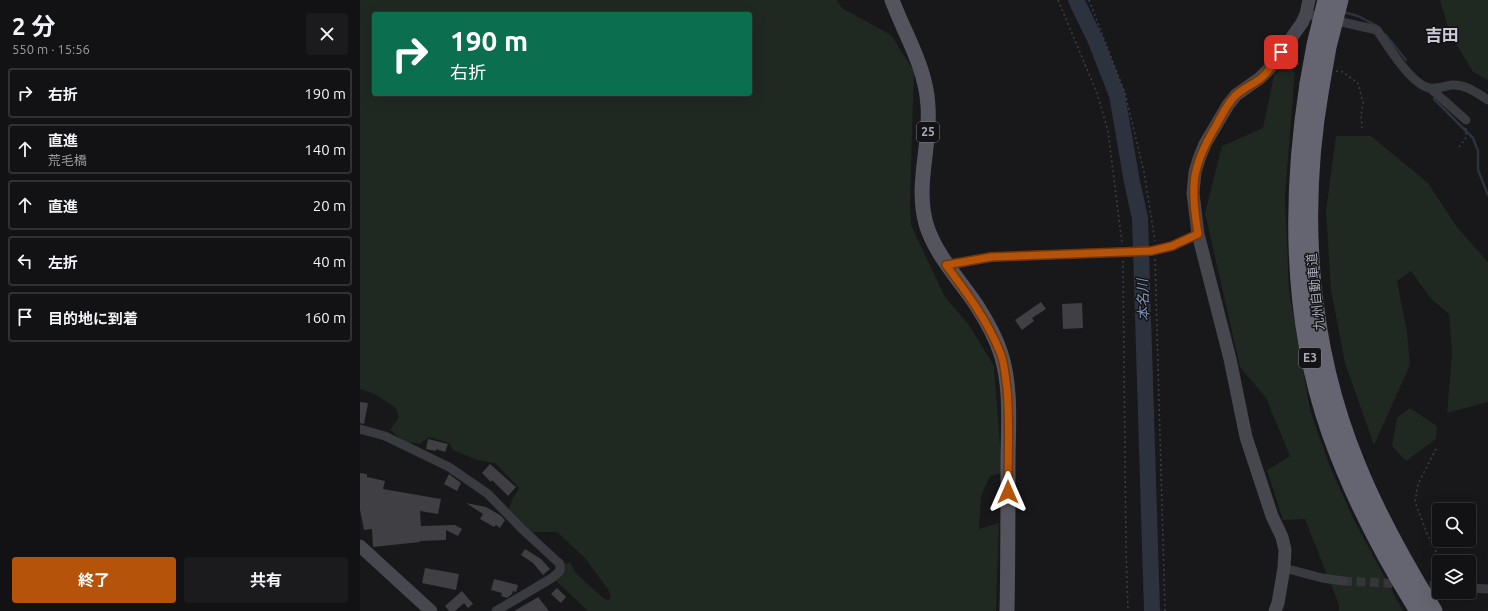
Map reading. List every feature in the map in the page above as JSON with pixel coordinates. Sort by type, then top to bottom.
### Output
[{"type":"highway","name":"九州自動車道","points":[[1326,0],[1315,45],[1315,86],[1309,196],[1309,232],[1313,287],[1323,352],[1331,388],[1343,428],[1359,469],[1389,534],[1434,611]]},
{"type":"highway","name":"九州自動車道","points":[[1340,0],[1328,47],[1315,86],[1299,152],[1296,196],[1298,274],[1309,354],[1330,431],[1343,467],[1377,540],[1418,611]]},
{"type":"main road","name":"25","points":[[892,0],[918,60],[927,88],[928,125],[923,168],[922,204],[927,224],[946,265],[977,306],[988,325],[1001,354],[1005,370],[1009,417],[1007,611]]},
{"type":"street","points":[[1275,611],[1278,603],[1284,568],[1285,550],[1282,537],[1272,516],[1246,437],[1230,360],[1198,234],[1193,193],[1195,172],[1205,144],[1228,105],[1236,95],[1260,78],[1269,69],[1302,23],[1306,14],[1309,0]]},
{"type":"street","points":[[1306,14],[1377,30],[1401,65],[1418,81],[1430,88],[1466,120]]},
{"type":"street","points":[[1430,88],[1454,85],[1469,88],[1488,100]]},
{"type":"street","points":[[946,265],[991,257],[1153,251],[1172,246],[1198,234]]},
{"type":"street","points":[[360,429],[385,436],[449,466],[488,494],[522,529],[560,564],[560,571],[552,578],[496,611]]},
{"type":"street","points":[[360,546],[431,611]]},
{"type":"street","points":[[1284,568],[1322,578],[1343,581]]},
{"type":"street","points":[[1476,588],[1488,589]]},
{"type":"path","points":[[1058,0],[1097,93],[1108,131],[1125,252],[1126,552],[1128,611]]},
{"type":"path","points":[[1089,0],[1125,93],[1144,172],[1155,236],[1153,251],[1165,611]]},
{"type":"path","points":[[1459,147],[1466,138],[1466,133]]},
{"type":"path","points":[[1436,449],[1418,484],[1415,502],[1437,555]]},
{"type":"shaded area","points":[[360,0],[837,0],[842,8],[891,35],[914,71],[910,201],[911,225],[945,297],[969,325],[994,366],[1002,473],[990,476],[981,496],[979,529],[999,523],[996,611],[588,611],[554,579],[564,564],[570,562],[575,572],[603,598],[608,600],[611,598],[609,591],[585,558],[557,532],[529,532],[508,510],[519,488],[495,463],[477,460],[453,450],[449,443],[429,437],[420,444],[405,442],[390,430],[399,417],[395,407],[374,394],[360,389]]},
{"type":"shaded area","points":[[1440,0],[1488,0],[1488,80],[1473,72],[1450,34]]},
{"type":"shaded area","points":[[1284,66],[1295,71],[1285,197],[1289,290],[1310,410],[1330,467],[1354,520],[1403,611],[1339,611],[1339,605],[1305,519],[1283,520],[1267,470],[1290,456],[1266,398],[1240,367],[1205,213],[1222,146],[1263,128],[1274,75]]},
{"type":"shaded area","points":[[1336,136],[1371,136],[1428,183],[1457,227],[1488,262],[1488,402],[1447,413],[1452,354],[1449,314],[1431,299],[1411,271],[1397,281],[1407,331],[1410,365],[1374,445],[1345,363],[1331,290],[1326,211]]},
{"type":"shaded area","points":[[1410,408],[1437,426],[1436,439],[1406,461],[1392,446],[1397,418]]},
{"type":"building","points":[[1041,302],[1046,309],[1032,318],[1034,321],[1022,330],[1015,320]]},
{"type":"building","points":[[1082,303],[1083,328],[1063,329],[1062,304]]},
{"type":"building","points":[[360,402],[368,403],[364,424],[360,423]]},
{"type":"building","points":[[428,439],[448,444],[445,452],[436,449],[436,451],[426,449]]},
{"type":"building","points":[[490,464],[516,487],[508,496],[492,480],[491,482],[482,473]]},
{"type":"building","points":[[360,473],[367,474],[367,477],[385,481],[383,489],[441,499],[438,514],[420,511],[421,526],[455,525],[462,529],[458,536],[446,530],[446,540],[420,541],[373,547],[372,529],[364,530],[360,510]]},
{"type":"building","points":[[449,474],[461,483],[457,491],[444,484]]},
{"type":"building","points":[[466,503],[486,507],[500,515],[505,520],[500,528],[496,525],[494,527],[480,519],[483,514]]},
{"type":"building","points":[[525,549],[541,559],[550,569],[543,575],[533,563],[521,555]]},
{"type":"building","points":[[425,568],[459,574],[456,590],[422,583]]},
{"type":"building","points":[[494,579],[518,585],[516,592],[513,591],[507,598],[501,596],[502,593],[491,590]]},
{"type":"building","points":[[557,588],[566,597],[561,603],[551,594]]},
{"type":"building","points":[[462,591],[473,604],[468,608],[464,603],[455,611],[449,611],[445,606]]},
{"type":"building","points":[[538,597],[549,611],[514,611],[535,599]]},
{"type":"waterway","name":"本名川","points":[[1076,0],[1095,39],[1117,95],[1132,182],[1140,218],[1152,611]]},
{"type":"waterway","points":[[1343,12],[1358,16],[1377,26]]},
{"type":"waterway","points":[[1385,34],[1406,60]]},
{"type":"waterway","points":[[1434,99],[1473,138],[1478,151],[1478,170],[1488,195]]},
{"type":"tunnel","points":[[1343,581],[1403,584]]},
{"type":"tunnel","points":[[1416,585],[1432,586]]},
{"type":"district","name":"吉田","points":[[1442,35]]},
{"type":"route","points":[[1008,492],[1009,417],[1005,370],[1001,354],[988,325],[977,306],[946,265],[991,257],[1151,251],[1172,246],[1198,234],[1193,193],[1195,172],[1205,144],[1228,105],[1236,95],[1260,78],[1269,69],[1281,52]]}]
